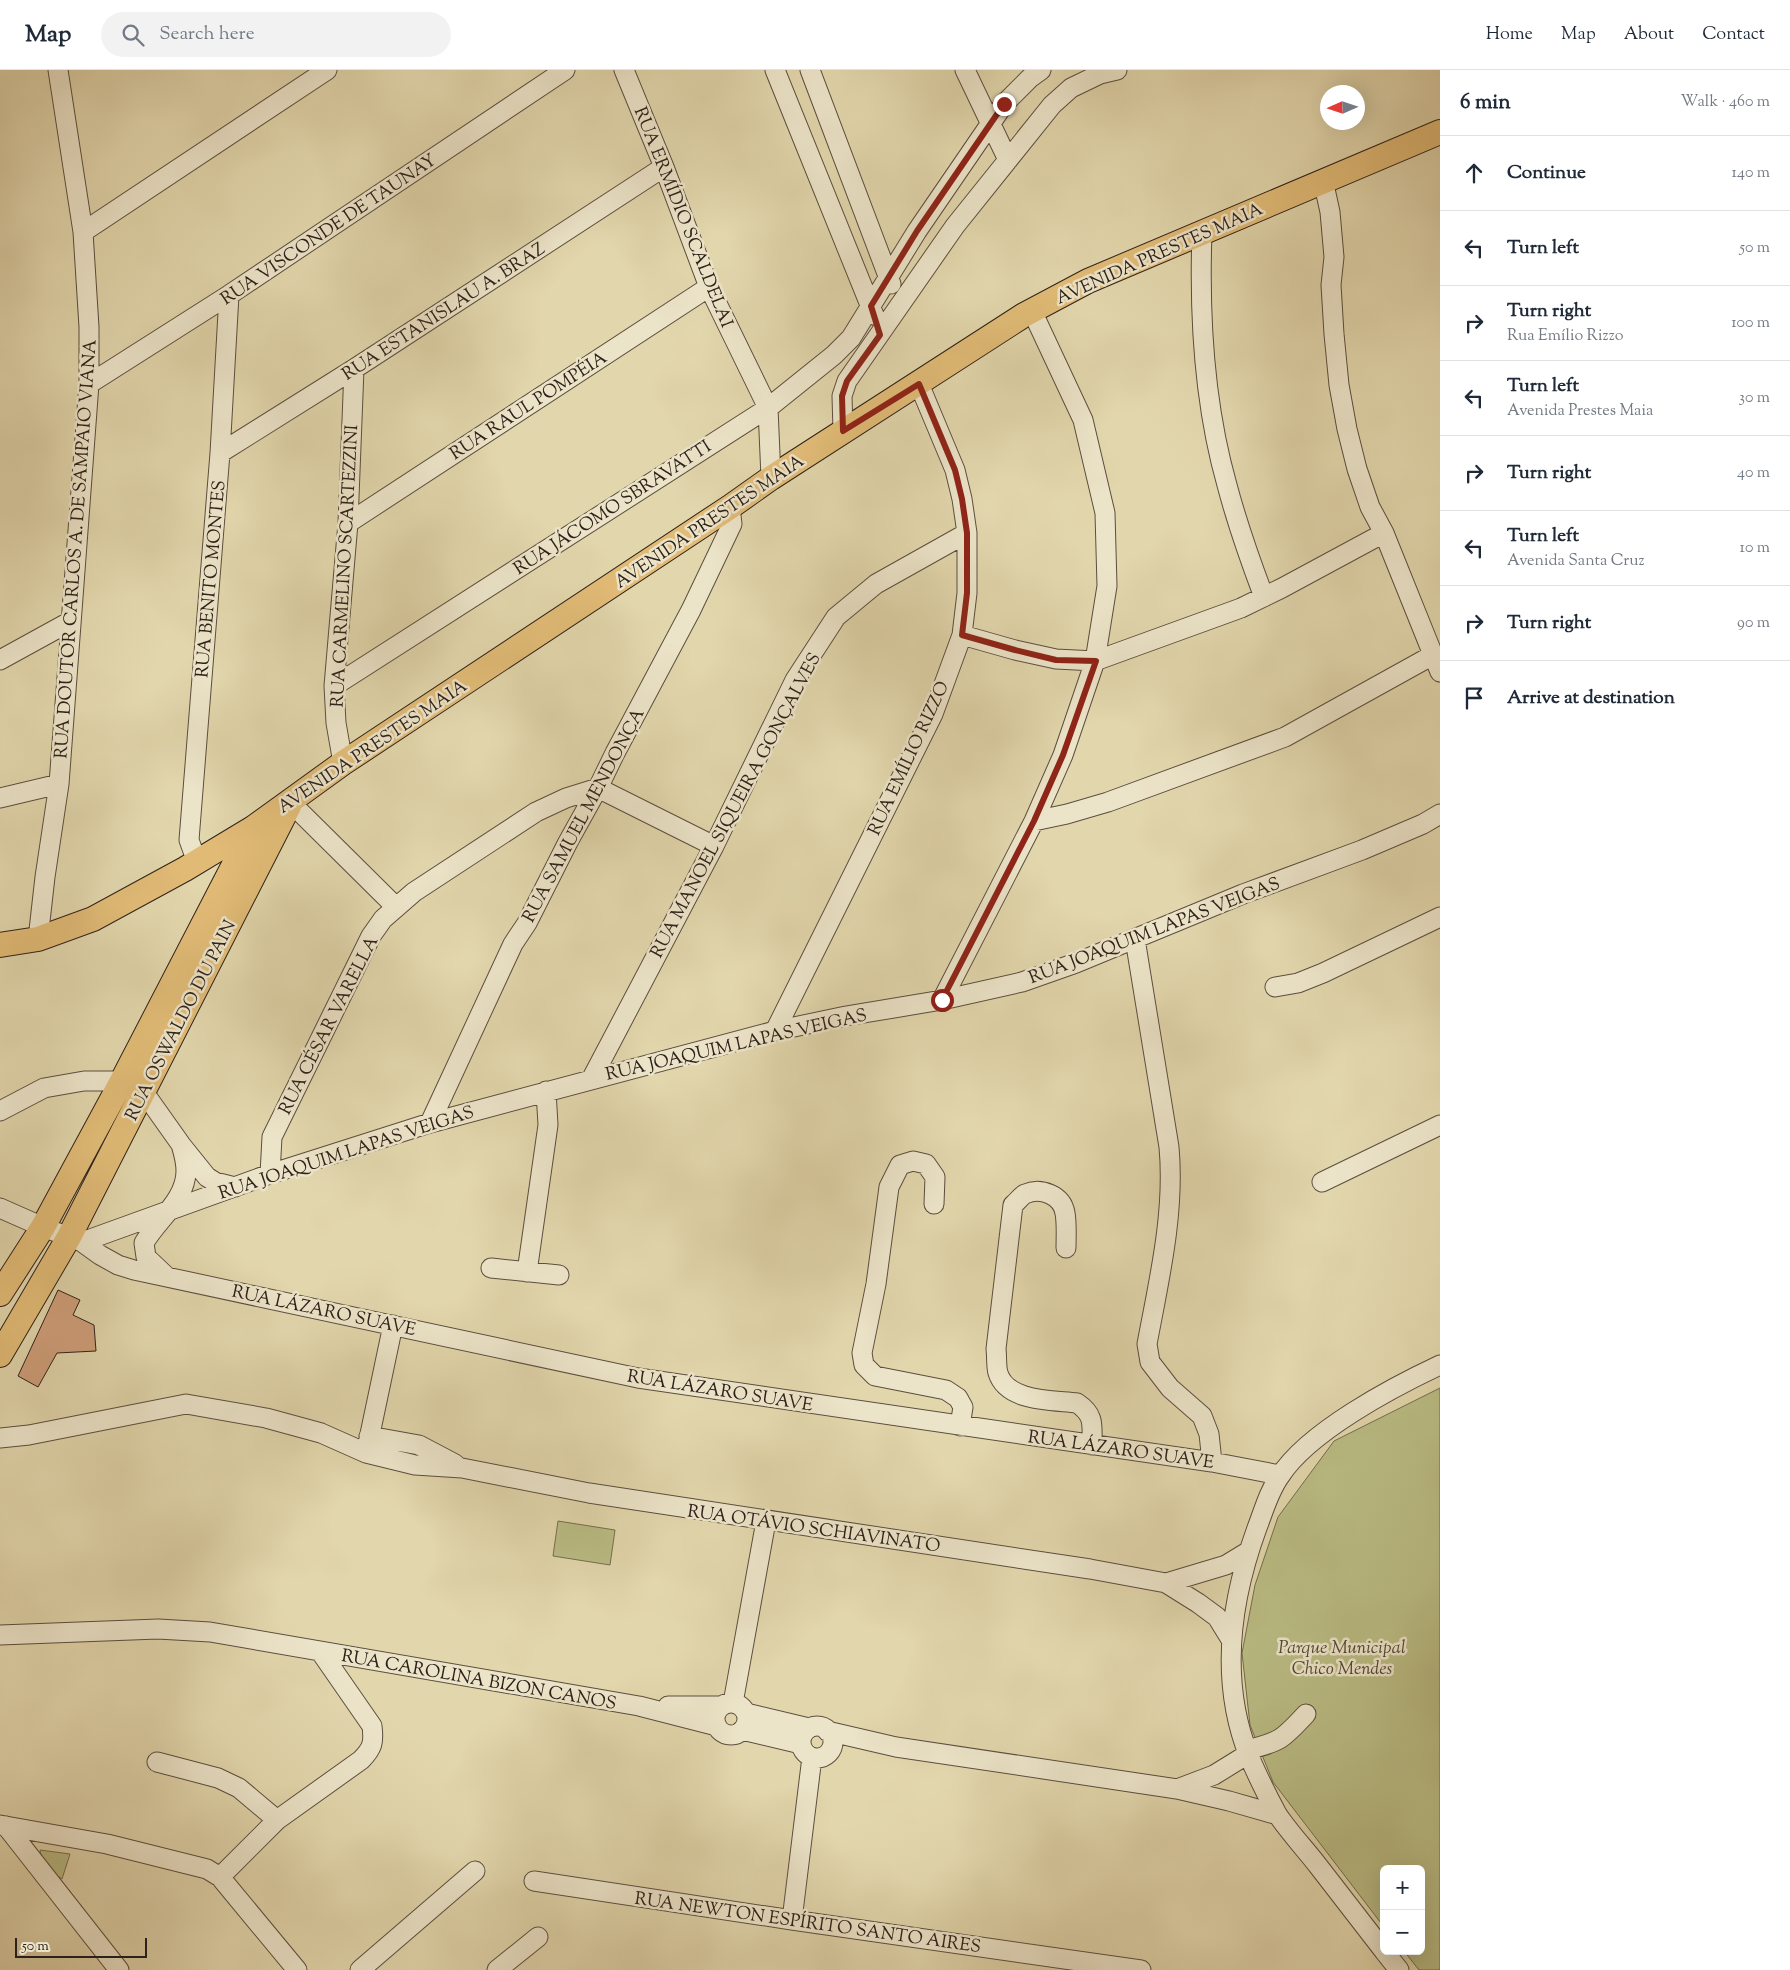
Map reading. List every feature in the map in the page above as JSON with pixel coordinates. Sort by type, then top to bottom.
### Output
[{"type":"main road","name":"AVENIDA PRESTES MAIA","points":[[0,945],[38,939],[93,919],[197,862],[253,828],[343,763],[730,508],[771,478],[1032,311],[1088,281],[1440,132]]},
{"type":"main road","name":"RUA OSWALDO DU PAIN","points":[[0,1355],[76,1239],[143,1091],[290,802]]},
{"type":"main road","name":"RUA OSWALDO DU PAIN","points":[[0,1294],[43,1227],[122,1081],[253,828]]},
{"type":"street","name":"RUA DOUTOR CARLOS A. DE SAMPAIO VIANA","points":[[38,939],[59,784],[89,384],[89,327],[83,232],[58,70]]},
{"type":"street","points":[[83,232],[327,70]]},
{"type":"street","name":"RUA VISCONDE DE TAUNAY","points":[[89,384],[229,295],[565,70]]},
{"type":"street","name":"RUA ERMÍDIO SCALDELAI","points":[[624,70],[664,167],[709,287],[768,408],[771,478]]},
{"type":"street","points":[[775,70],[871,306],[880,335]]},
{"type":"street","points":[[810,70],[899,306]]},
{"type":"street","points":[[965,70],[990,126],[1008,160]]},
{"type":"street","name":"RUA JÁCOMO SBRAVATTI","points":[[334,686],[768,408],[834,355],[851,338],[917,231],[1004,104],[1030,78],[1041,70]]},
{"type":"street","points":[[843,431],[842,396],[847,381],[955,226],[1052,105],[1071,88],[1100,74],[1117,70]]},
{"type":"street","name":"RUA ESTANISLAU A. BRAZ","points":[[220,453],[354,369],[664,167]]},
{"type":"street","points":[[1034,821],[1108,802],[1285,737],[1437,663],[1384,533],[1370,507],[1357,469],[1341,394],[1331,285],[1334,257],[1330,212],[1323,180]]},
{"type":"street","points":[[1202,233],[1202,329],[1213,423],[1226,484],[1243,540],[1264,597]]},
{"type":"street","name":"RUA RAUL POMPÉIA","points":[[348,523],[709,287]]},
{"type":"street","name":"RUA BENITO MONTES","points":[[197,862],[189,840],[220,453],[229,295]]},
{"type":"street","points":[[942,1000],[1034,821],[1063,755],[1096,661],[1107,586],[1104,513],[1083,420],[1032,311]]},
{"type":"street","name":"RUA CARMELINO SCARTEZZINI","points":[[343,763],[336,723],[334,686],[348,523],[354,369]]},
{"type":"street","name":"RUA EMÍLIO RIZZO","points":[[775,1031],[933,714],[962,635],[967,593],[967,533],[962,499],[955,470],[919,384]]},
{"type":"street","name":"RUA SAMUEL MENDONÇA","points":[[430,1123],[513,944],[527,923],[568,842],[692,610],[732,524],[730,508]]},
{"type":"street","name":"RUA MANOEL SIQUEIRA GONÇALVES","points":[[592,1078],[714,846],[795,680],[836,617],[876,584],[967,533]]},
{"type":"street","points":[[962,635],[1056,660],[1096,661],[1241,608],[1384,533]]},
{"type":"street","points":[[0,660],[71,621]]},
{"type":"street","points":[[0,798],[59,784]]},
{"type":"street","points":[[598,788],[714,846]]},
{"type":"street","name":"RUA CÉSAR VARELLA","points":[[270,1174],[272,1137],[371,936],[383,919],[423,886],[536,812],[566,798],[598,788]]},
{"type":"street","points":[[290,802],[396,907]]},
{"type":"street","name":"RUA JOAQUIM LAPAS VEIGAS","points":[[76,1239],[170,1211],[270,1174],[430,1123],[592,1078],[775,1031],[846,1016],[942,1000],[1022,982],[1076,963],[1243,894],[1362,850],[1423,824],[1440,814]]},
{"type":"street","points":[[1275,987],[1298,983],[1323,973],[1440,917]]},
{"type":"street","points":[[1135,939],[1168,1138],[1171,1171],[1170,1207],[1147,1344],[1150,1362],[1170,1388],[1202,1416],[1208,1434],[1212,1462]]},
{"type":"street","points":[[4,1112],[44,1088],[84,1081],[122,1081],[143,1091],[182,1146],[207,1177],[216,1182],[236,1187]]},
{"type":"street","points":[[527,1272],[548,1125],[546,1091]]},
{"type":"street","points":[[1322,1182],[1440,1125]]},
{"type":"street","points":[[166,1276],[146,1257],[144,1243],[152,1229],[170,1211],[183,1187],[186,1172],[182,1146]]},
{"type":"street","points":[[934,1204],[935,1177],[926,1164],[913,1161],[900,1164],[889,1187],[876,1284],[862,1353],[864,1365],[875,1376],[946,1390],[958,1398],[963,1407],[960,1426]]},
{"type":"street","points":[[1066,1248],[1065,1212],[1058,1198],[1048,1193],[1037,1192],[1025,1194],[1013,1205],[996,1349],[998,1373],[1008,1388],[1020,1396],[1077,1403],[1085,1408],[1092,1418],[1092,1445]]},
{"type":"street","points":[[0,1199],[8,1212]]},
{"type":"street","name":"RUA LÁZARO SUAVE","points":[[8,1212],[76,1239],[118,1265],[134,1270],[638,1378],[1212,1462],[1280,1475]]},
{"type":"street","points":[[491,1268],[559,1275]]},
{"type":"street","points":[[367,1444],[393,1325]]},
{"type":"street","points":[[1389,1961],[1278,1815],[1248,1752],[1236,1720],[1230,1638],[1249,1551],[1267,1500],[1280,1475],[1306,1447],[1331,1427],[1378,1398],[1440,1365]]},
{"type":"street","name":"RUA OTÁVIO SCHIAVINATO","points":[[0,1438],[29,1435],[186,1404],[266,1418],[367,1444],[414,1465],[462,1468],[589,1493],[1080,1567],[1166,1583],[1198,1602],[1217,1617],[1230,1638]]},
{"type":"street","points":[[717,1726],[716,1715],[736,1713],[766,1521]]},
{"type":"street","name":"RUA OTÁVIO SCHIAVINATO","points":[[1166,1583],[1226,1565],[1249,1551]]},
{"type":"street","name":"RUA CAROLINA BIZON CANOS","points":[[0,1635],[158,1629],[210,1632],[639,1706],[717,1726],[723,1733],[728,1734],[738,1733],[736,1713]]},
{"type":"street","points":[[220,1877],[277,1820],[361,1760],[370,1751],[374,1738],[372,1726],[320,1651]]},
{"type":"street","name":"RUA CAROLINA BIZON CANOS","points":[[639,1706],[736,1713],[812,1740],[896,1747],[1177,1789],[1278,1815]]},
{"type":"street","name":"RUA CAROLINA BIZON CANOS","points":[[1177,1789],[1214,1775],[1248,1752],[1273,1744],[1286,1736],[1306,1714]]},
{"type":"street","points":[[792,1920],[812,1740]]},
{"type":"street","name":"RUA CAROLINA BIZON CANOS","points":[[812,1740],[822,1757],[830,1751],[896,1747]]},
{"type":"street","points":[[157,1762],[218,1778],[239,1788],[277,1820]]},
{"type":"street","points":[[3,1826],[107,1844],[207,1869],[220,1877],[297,1970]]},
{"type":"street","points":[[3,1826],[119,1970]]},
{"type":"street","points":[[360,1970],[475,1871]]},
{"type":"street","name":"RUA NEWTON ESPÍRITO SANTO AIRES","points":[[534,1881],[1141,1970]]},
{"type":"street","points":[[497,1970],[538,1937]]},
{"type":"green space","name":"Parque Municipal Chico Mendes","points":[[1440,1388],[1440,1970],[1419,1970],[1407,1955],[1425,1955],[1425,1865],[1380,1865],[1380,1922],[1273,1782],[1250,1725],[1242,1653],[1255,1585],[1278,1517],[1334,1441]]},
{"type":"green space","points":[[558,1521],[615,1530],[610,1565],[553,1556]]},
{"type":"green space","points":[[40,1850],[70,1854],[62,1879],[42,1865]]},
{"type":"building","points":[[58,1290],[80,1300],[73,1315],[94,1325],[96,1351],[57,1353],[38,1387],[18,1376]]},
{"type":"route","points":[[942,1000],[1034,821],[1063,755],[1096,661],[1056,660],[962,635],[967,593],[967,533],[962,499],[955,470],[919,384],[843,431],[841,410],[842,396],[847,381],[880,335],[871,306],[917,231],[1004,104]]}]
